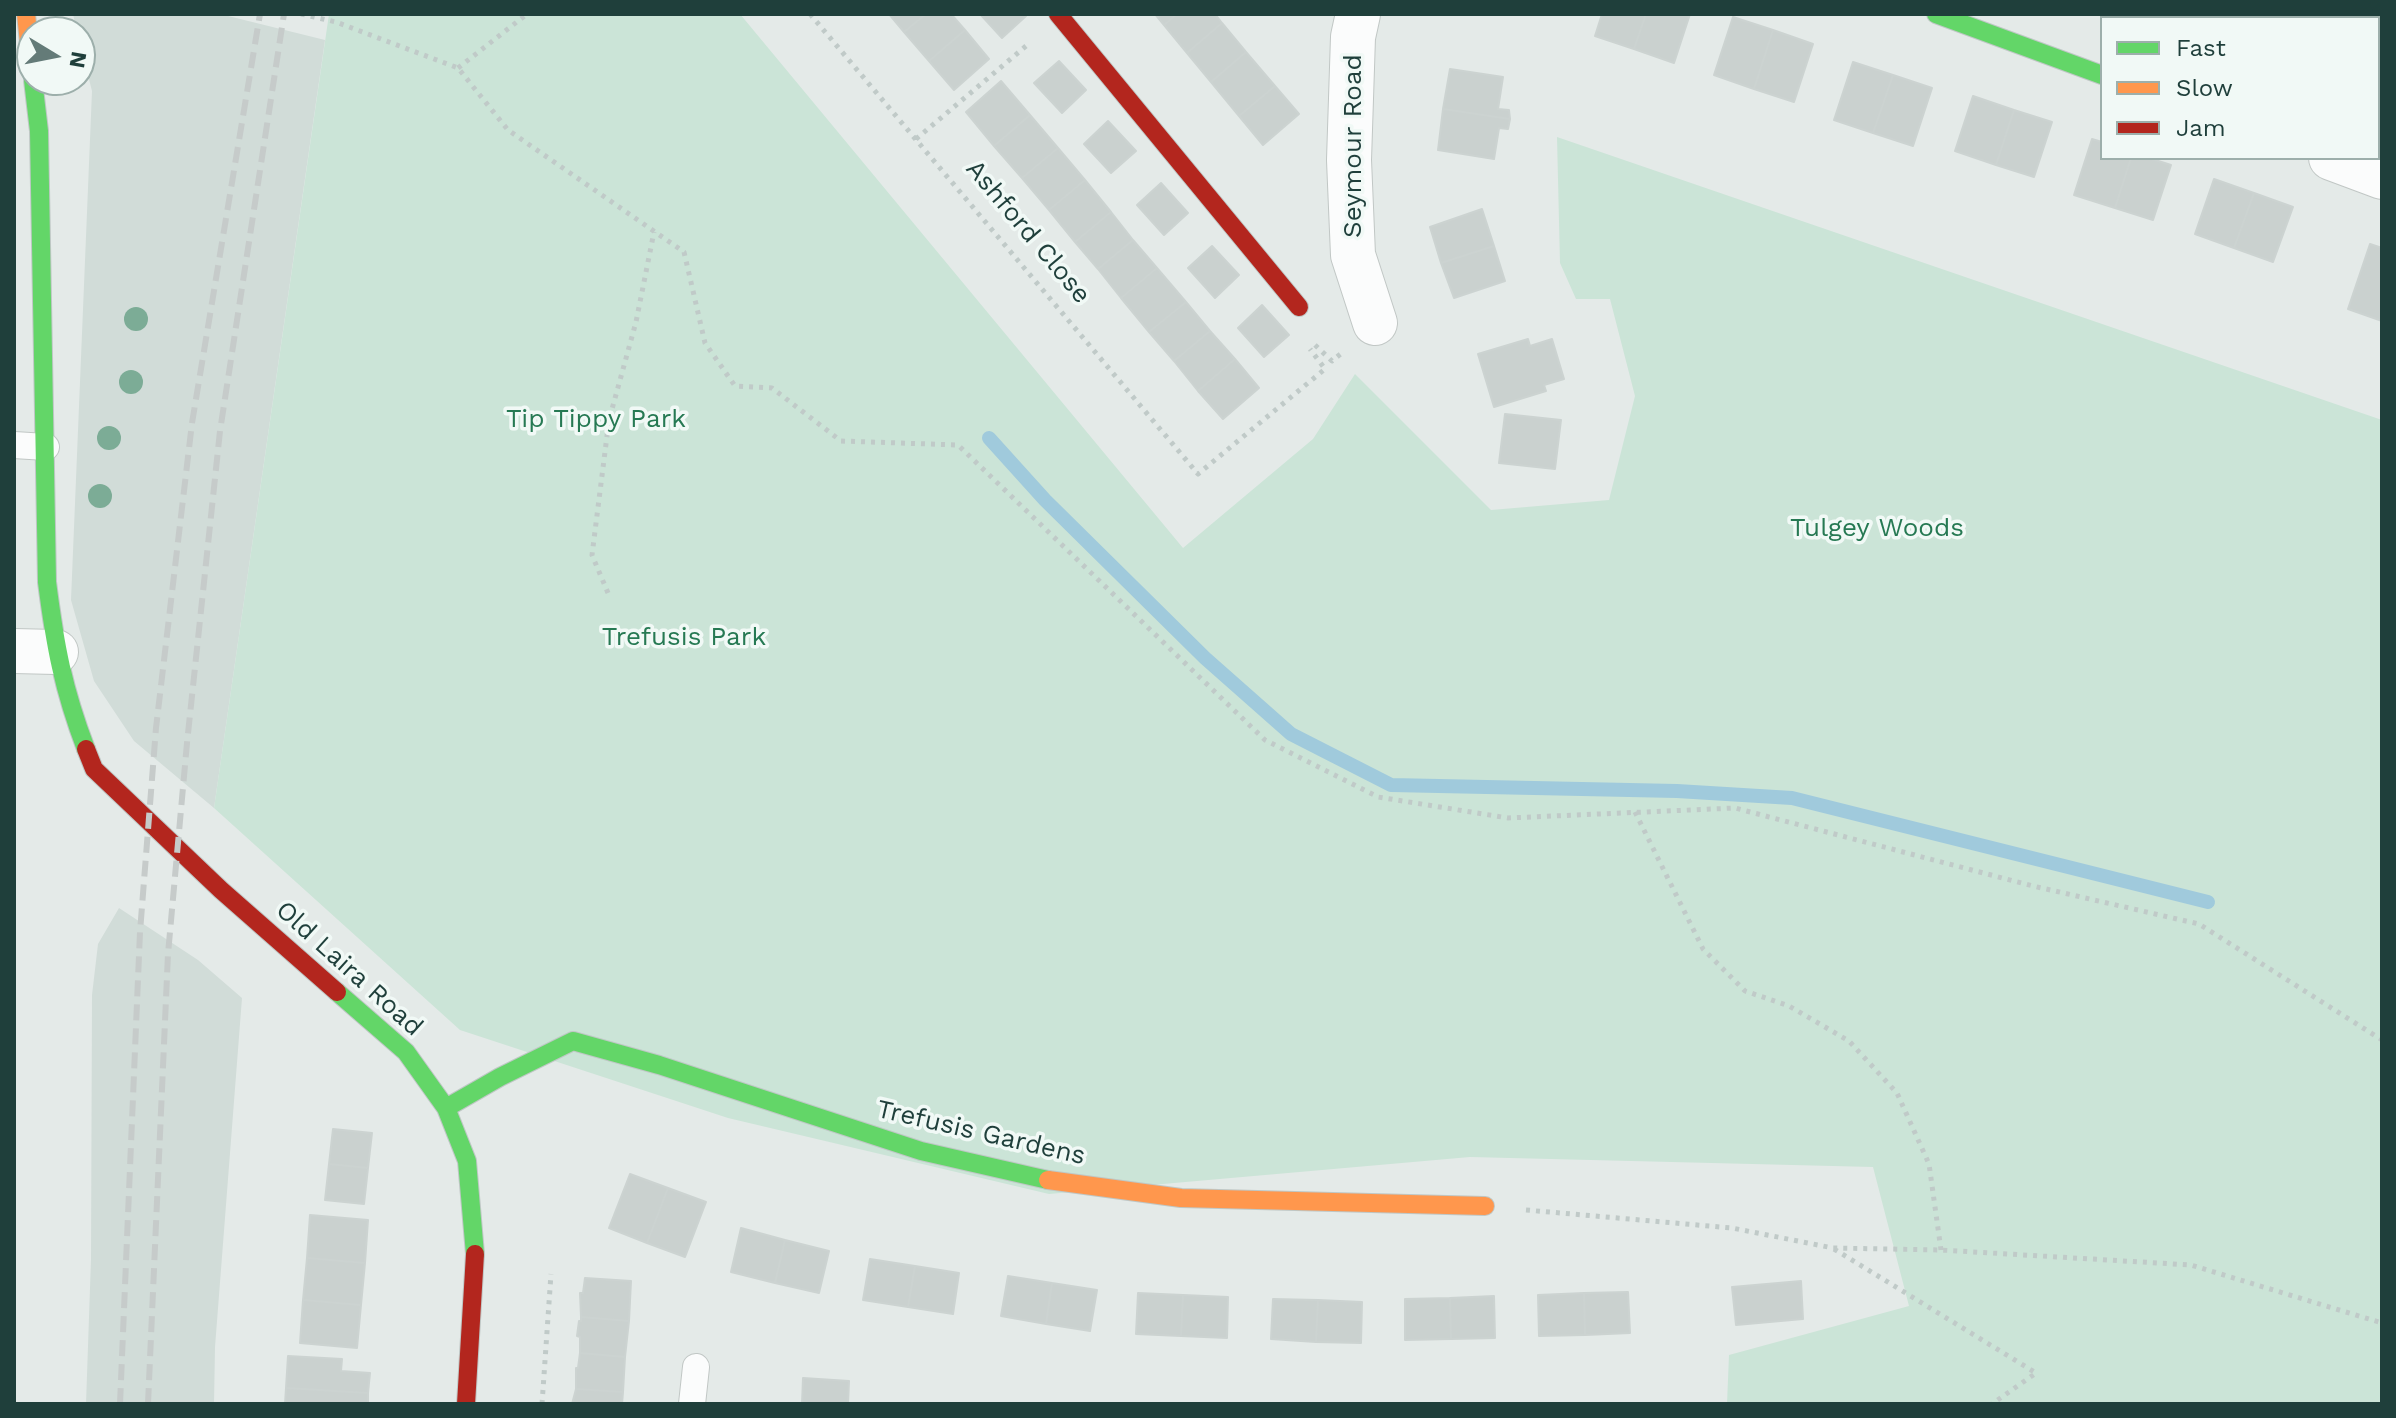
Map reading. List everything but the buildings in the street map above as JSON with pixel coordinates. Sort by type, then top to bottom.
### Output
[{"type":"street","name":"Seymour Road","points":[[1358,14],[1353,37],[1349,160],[1353,255],[1375,323]]},
{"type":"street","points":[[1936,14],[2100,74]]},
{"type":"street","points":[[1060,16],[1299,307]]},
{"type":"street","points":[[35,96],[39,131],[47,582],[35,652]]},
{"type":"street","points":[[2336,160],[2382,177]]},
{"type":"street","name":"Old Laira Road","points":[[35,652],[68,701],[94,769],[221,890],[406,1052],[446,1108],[467,1161],[475,1256],[466,1404]]},
{"type":"street","name":"Trefusis Gardens","points":[[446,1108],[573,1041],[659,1065],[921,1151],[1054,1181],[1181,1198],[1485,1206]]},
{"type":"lane","points":[[14,445],[46,447]]},
{"type":"lane","points":[[692,1404],[696,1367]]},
{"type":"path","points":[[301,14],[336,22],[458,68],[508,130],[684,252],[705,343],[735,386],[772,388],[841,441],[958,445],[1265,740],[1378,797],[1508,818],[1735,808],[2033,886],[2199,924],[2382,1040]]},
{"type":"path","points":[[458,68],[527,14]]},
{"type":"path","name":"Ashford Close","points":[[810,14],[1198,474],[1325,369]]},
{"type":"path","points":[[916,139],[1060,16]]},
{"type":"path","points":[[608,593],[592,555],[609,420],[636,322],[655,231]]},
{"type":"path","points":[[1635,812],[1703,949],[1745,991],[1789,1006],[1849,1041],[1897,1093],[1929,1164],[1941,1250]]},
{"type":"path","points":[[1485,1206],[1732,1228],[1833,1248],[1941,1250],[2191,1265],[2382,1323]]},
{"type":"path","points":[[1833,1248],[2036,1373],[1992,1404]]},
{"type":"path","points":[[542,1404],[551,1274]]},
{"type":"shaded area","points":[[220,14],[325,40],[214,808],[134,741],[94,681],[71,600],[92,96],[96,96],[96,16],[73,16]]},
{"type":"shaded area","points":[[119,908],[198,960],[242,998],[215,1347],[214,1404],[86,1404],[91,1259],[92,995],[98,944]]},
{"type":"green space","name":"Trefusis Park","points":[[329,14],[740,14],[1183,548],[1313,439],[1355,374],[1491,510],[1609,500],[1635,396],[1610,299],[1576,299],[1560,263],[1557,137],[2382,420],[2382,1404],[1727,1404],[1729,1355],[1909,1306],[1873,1167],[1470,1157],[1049,1194],[728,1118],[460,1030],[214,808]]},
{"type":"waterway","points":[[989,438],[1045,500],[1205,658],[1291,734],[1391,785],[1677,791],[1792,798],[2208,902]]},
{"type":"railway","points":[[120,1404],[140,932],[156,728],[192,423],[260,14]]},
{"type":"railway","points":[[148,1404],[168,954],[187,743],[220,431],[284,14]]},
{"type":"traffic: fast","points":[[1936,14],[2100,74]]},
{"type":"traffic: fast","points":[[35,96],[39,131],[47,582],[61,667],[86,749]]},
{"type":"traffic: fast","points":[[337,992],[406,1052],[446,1108],[467,1161],[475,1254]]},
{"type":"traffic: fast","points":[[446,1108],[573,1041],[659,1065],[921,1151],[1048,1180]]},
{"type":"traffic: slow","points":[[1048,1180],[1181,1198],[1485,1206]]},
{"type":"traffic: jam","points":[[1058,14],[1299,307]]},
{"type":"traffic: jam","points":[[86,749],[94,769],[221,890],[337,992]]},
{"type":"traffic: jam","points":[[466,1404],[475,1254]]},
{"type":"park label","name":"Tip Tippy Park","points":[[596,419]]},
{"type":"park label","name":"Tulgey Woods","points":[[1877,528]]}]
